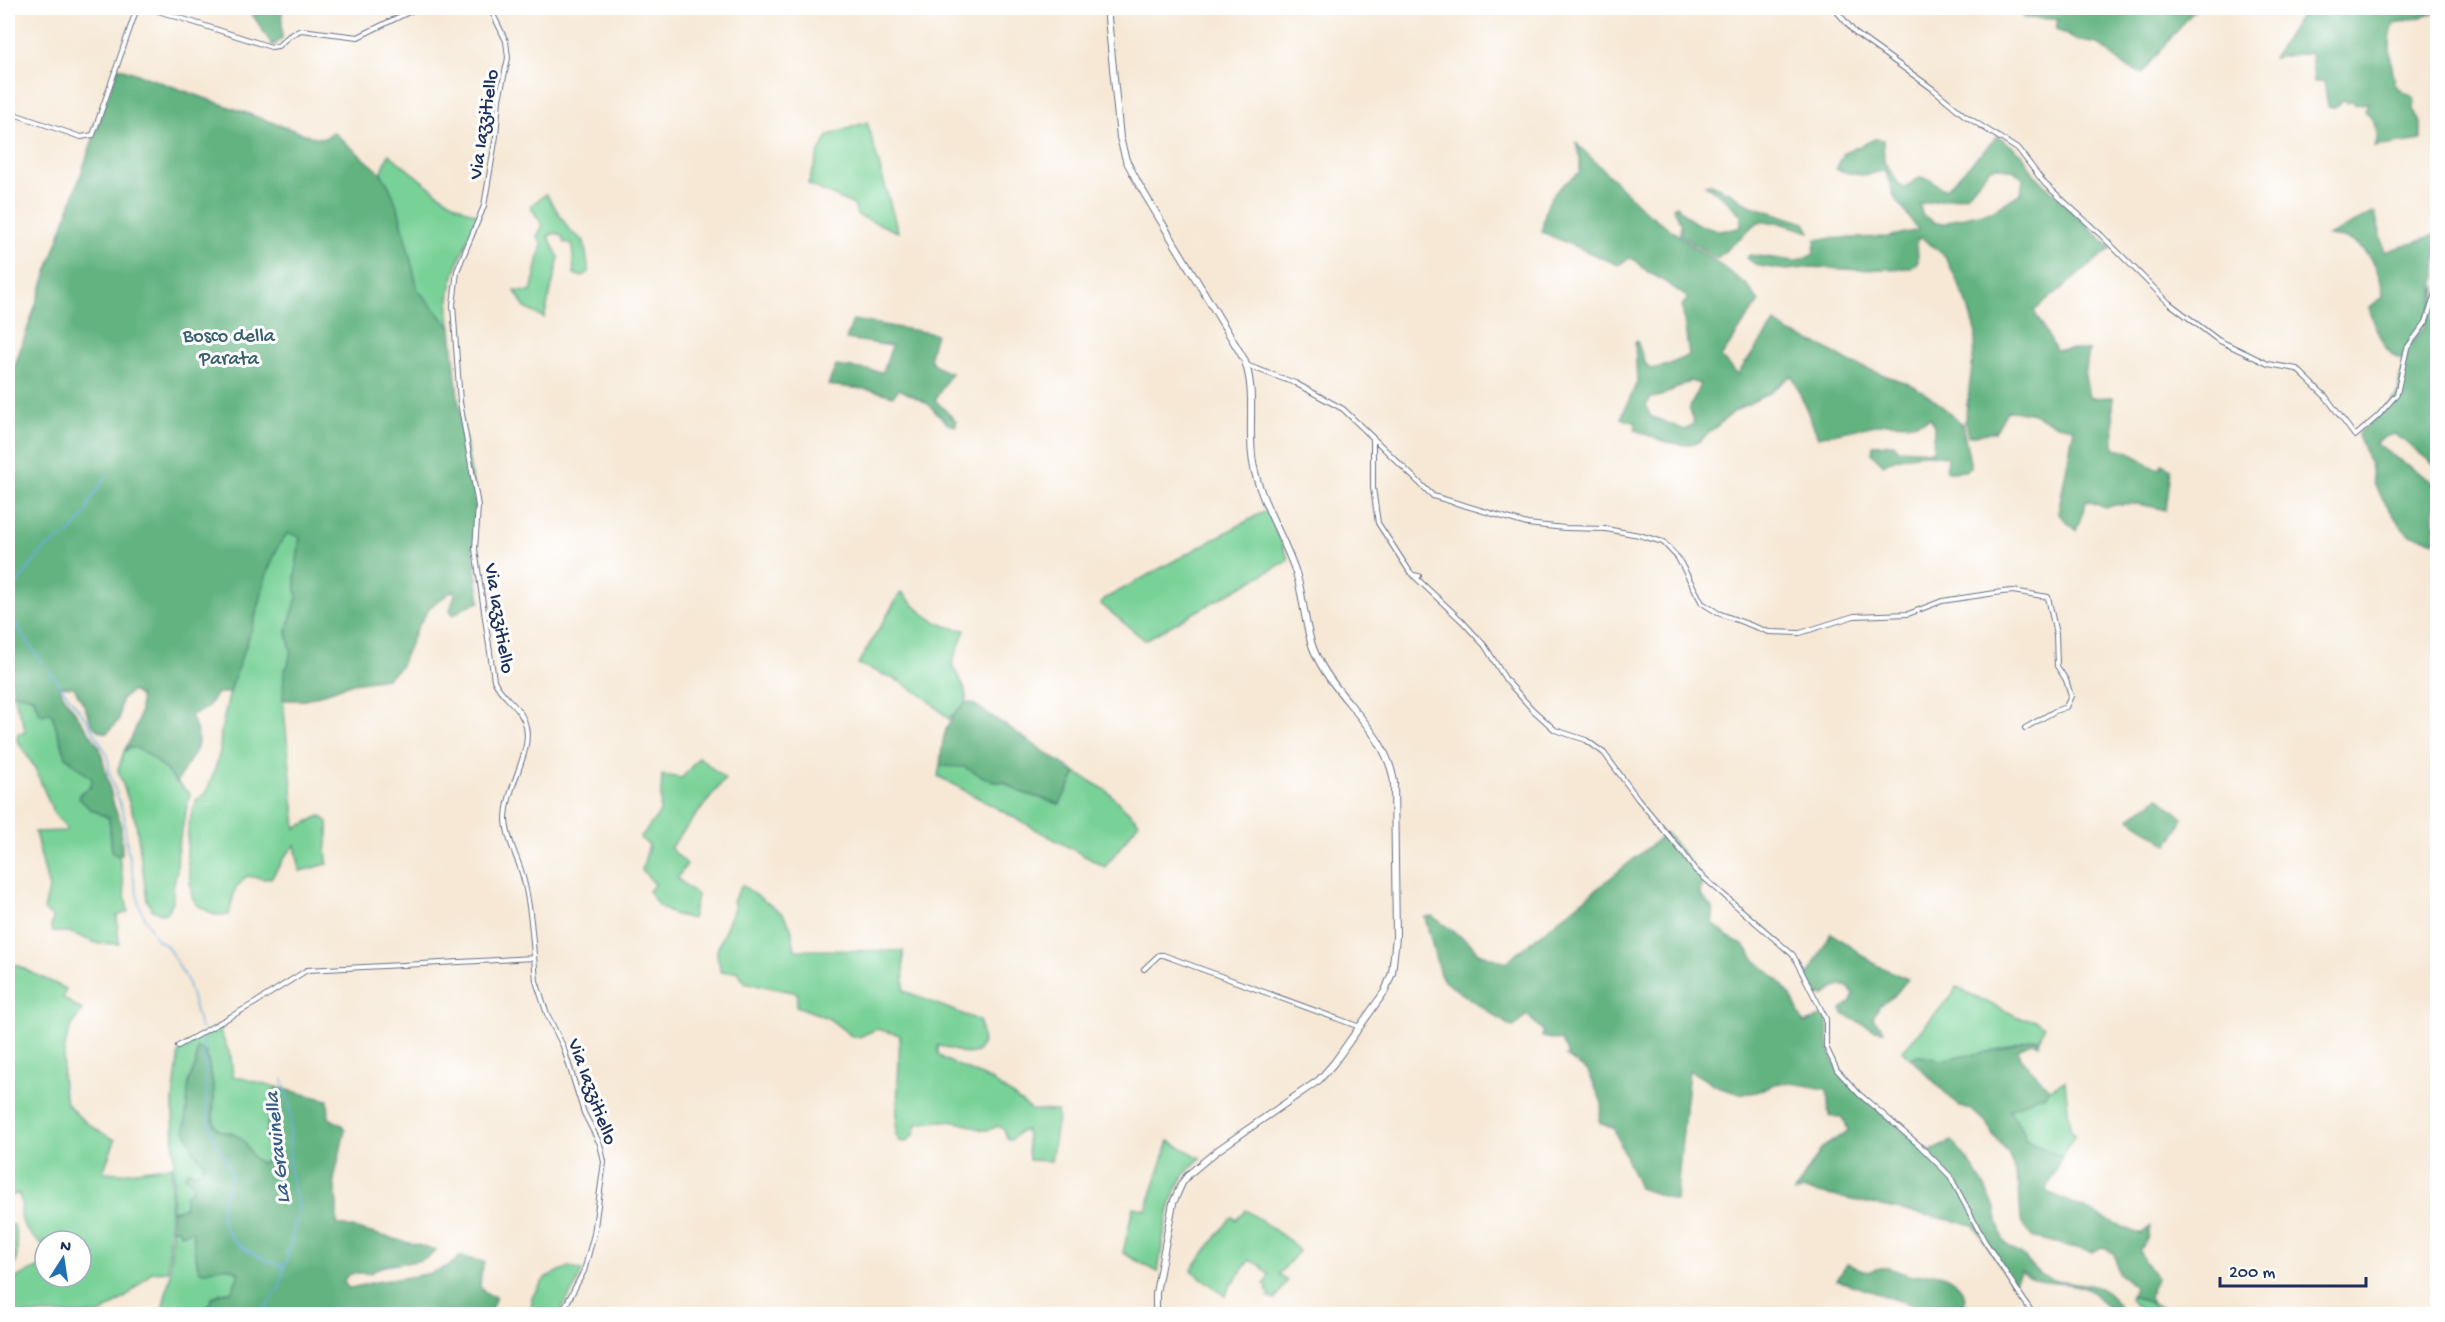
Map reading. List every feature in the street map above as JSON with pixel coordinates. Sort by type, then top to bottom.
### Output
[{"type":"main road","points":[[1107,8],[1118,126],[1126,160],[1233,338],[1246,365],[1250,390],[1254,466],[1264,497],[1297,576],[1310,640],[1325,672],[1378,742],[1393,770],[1395,794],[1394,958],[1385,991],[1319,1080],[1189,1174],[1173,1203],[1158,1282],[1156,1314]]},
{"type":"street","points":[[8,112],[81,137],[93,135],[137,8]]},
{"type":"street","points":[[149,8],[271,47],[278,46],[289,36],[301,30],[358,37],[417,8]]},
{"type":"street","name":"Via Iazzitiello","points":[[490,8],[506,41],[508,58],[499,99],[496,136],[484,206],[460,261],[454,285],[453,324],[460,402],[478,506],[475,549],[494,680],[503,696],[520,710],[527,731],[524,753],[508,796],[506,821],[508,839],[519,863],[526,891],[540,995],[563,1046],[578,1095],[600,1143],[604,1162],[594,1234],[584,1272],[561,1314]]},
{"type":"street","points":[[1834,8],[1850,29],[1860,37],[1934,89],[1964,115],[2019,150],[2044,184],[2144,276],[2169,303],[2218,340],[2272,366],[2297,369],[2326,397],[2355,436],[2378,416],[2397,394],[2407,348],[2426,322],[2438,284]]},
{"type":"street","points":[[1246,365],[1277,375],[1330,401],[1353,418],[1428,493],[1444,501],[1527,524],[1606,529],[1663,542],[1678,558],[1702,603],[1718,613],[1769,632],[1800,633],[1854,616],[1908,614],[1935,603],[2001,591],[2048,597],[2056,634],[2057,666],[2066,680],[2071,696],[2066,707],[2025,728]]},
{"type":"street","points":[[1373,438],[1373,488],[1378,523],[1413,575],[1485,646],[1506,680],[1532,709],[1556,730],[1586,740],[1604,753],[1695,870],[1793,955],[1826,1019],[1826,1047],[1837,1070],[1859,1094],[1919,1145],[1950,1176],[1984,1240],[2033,1314]]},
{"type":"street","points":[[1413,575],[1419,576]]},
{"type":"street","points":[[1144,969],[1159,955],[1163,955],[1360,1027]]},
{"type":"street","points":[[178,1046],[255,1003],[307,969],[534,958]]},
{"type":"green space","points":[[248,8],[282,8],[282,39],[273,46]]},
{"type":"green space","points":[[2024,8],[2196,8],[2142,73],[2126,67],[2098,44],[2076,40],[2056,29],[2058,19],[2024,18]]},
{"type":"green space","points":[[2305,8],[2437,8],[2437,13],[2396,23],[2390,44],[2396,86],[2414,98],[2413,110],[2421,124],[2421,140],[2375,147],[2376,128],[2365,111],[2368,103],[2354,105],[2351,101],[2347,103],[2343,99],[2335,107],[2328,107],[2324,81],[2314,82],[2311,52],[2273,58]]},
{"type":"green space","name":"Bosco della Parata","points":[[118,67],[313,137],[325,138],[333,132],[381,173],[398,208],[418,290],[451,328],[458,398],[476,501],[473,550],[480,602],[467,606],[453,615],[450,611],[454,590],[430,607],[416,630],[400,667],[387,678],[353,683],[305,700],[283,700],[284,671],[291,651],[287,631],[297,598],[295,578],[300,537],[289,533],[282,540],[270,564],[230,693],[217,693],[207,708],[191,715],[198,738],[197,746],[177,783],[144,752],[131,747],[124,751],[137,725],[140,696],[132,691],[121,700],[119,720],[107,733],[94,727],[74,687],[59,686],[100,748],[114,806],[121,823],[122,854],[119,856],[112,853],[109,818],[90,809],[79,798],[81,792],[91,787],[92,779],[66,757],[52,715],[49,712],[40,714],[33,697],[13,693],[12,681],[8,680],[8,385]]},
{"type":"green space","points":[[867,122],[898,232],[857,215],[854,205],[808,184],[819,152],[829,135]]},
{"type":"green space","points":[[1998,136],[2022,154],[2034,174],[2111,248],[2034,311],[2056,350],[2089,350],[2085,376],[2089,398],[2113,397],[2114,449],[2130,452],[2151,466],[2160,469],[2162,464],[2171,469],[2166,510],[2128,504],[2105,508],[2087,500],[2076,531],[2058,513],[2074,428],[2057,425],[2028,412],[2007,411],[1995,432],[1968,436],[1965,422],[1976,334],[1966,300],[1945,256],[1922,238],[1917,240],[1918,262],[1911,268],[1859,270],[1812,267],[1787,270],[1759,266],[1746,258],[1750,255],[1795,261],[1813,255],[1816,239],[1888,237],[1918,230],[1894,196],[1885,170],[1861,175],[1836,169],[1844,153],[1875,139],[1883,140],[1884,162],[1900,186],[1905,187],[1921,177],[1931,180],[1943,189],[1947,188]],"holes":[[[1999,167],[2015,171],[2023,179],[2021,193],[1992,211],[1946,223],[1935,223],[1922,215],[1920,204],[1967,195],[1990,168]]]},
{"type":"green space","points":[[1576,143],[1645,211],[1746,284],[1759,301],[1721,357],[1737,375],[1775,322],[1788,332],[1824,347],[1849,362],[1914,386],[1936,401],[1962,424],[1971,467],[1965,471],[1950,472],[1946,469],[1947,457],[1931,454],[1907,456],[1883,464],[1872,454],[1873,445],[1894,444],[1898,449],[1933,451],[1934,426],[1931,418],[1913,424],[1886,423],[1818,437],[1792,375],[1771,392],[1735,411],[1698,442],[1685,445],[1666,442],[1635,430],[1636,423],[1621,418],[1637,382],[1635,343],[1637,341],[1645,363],[1651,369],[1668,365],[1689,355],[1682,306],[1688,298],[1633,259],[1630,258],[1618,265],[1542,232],[1548,203],[1563,185],[1580,172],[1580,158]],"holes":[[[1690,381],[1700,384],[1689,410],[1694,423],[1685,430],[1650,416],[1646,405],[1651,398],[1661,396]]]},
{"type":"green space","points":[[389,154],[444,197],[479,215],[461,256],[452,284],[449,299],[451,328],[418,290],[398,208],[381,173]]},
{"type":"green space","points":[[1710,184],[1729,192],[1749,205],[1805,223],[1810,232],[1777,222],[1758,222],[1716,259],[1680,234],[1681,225],[1673,207],[1677,205],[1690,219],[1705,227],[1723,230],[1741,227],[1741,215],[1723,197],[1705,185]]},
{"type":"green space","points":[[546,194],[570,231],[584,241],[589,272],[582,277],[574,274],[572,244],[565,243],[561,235],[556,233],[548,236],[559,258],[544,318],[525,308],[515,291],[531,292],[542,244],[537,236],[543,226],[530,206]]},
{"type":"green space","points":[[2375,213],[2385,252],[2437,234],[2436,278],[2432,299],[2425,320],[2402,360],[2395,357],[2385,346],[2369,308],[2383,296],[2378,272],[2370,257],[2351,241],[2328,236]]},
{"type":"green space","points":[[2437,286],[2437,467],[2395,434],[2375,444],[2437,485],[2437,505],[2434,511],[2435,541],[2409,534],[2400,525],[2373,484],[2370,463],[2358,436],[2359,432],[2391,404],[2398,393],[2407,349],[2424,328]]},
{"type":"green space","points":[[853,320],[936,334],[931,359],[936,366],[951,373],[935,400],[956,421],[956,426],[948,424],[927,403],[899,389],[893,396],[872,390],[828,385],[836,366],[883,372],[892,346],[846,339]]},
{"type":"green space","points":[[1267,510],[1289,560],[1145,640],[1101,604],[1104,599]]},
{"type":"green space","points":[[290,532],[300,537],[295,578],[297,598],[287,631],[291,651],[283,700],[296,828],[320,816],[328,822],[326,854],[328,864],[300,871],[295,845],[272,877],[265,879],[247,876],[235,889],[229,915],[214,915],[196,904],[192,897],[187,855],[188,826],[196,801],[207,791],[216,766],[220,751],[221,730],[235,670],[260,603],[264,582],[281,539]]},
{"type":"green space","points":[[902,592],[930,618],[946,626],[965,630],[952,664],[965,690],[966,701],[949,719],[925,697],[897,680],[858,664]]},
{"type":"green space","points":[[13,693],[29,696],[43,715],[49,712],[52,715],[67,757],[92,779],[91,787],[83,800],[91,809],[109,818],[112,852],[119,856],[128,912],[117,916],[119,944],[96,943],[69,932],[53,932],[51,928],[53,918],[44,910],[49,889],[35,832],[66,831],[67,828],[54,814],[35,768],[17,740],[18,733],[25,733],[25,728]]},
{"type":"green space","points":[[965,703],[972,703],[1076,773],[1060,804],[1020,792],[1004,782],[994,782],[964,767],[940,766],[943,739],[948,724]]},
{"type":"green space","points":[[131,747],[148,754],[190,794],[178,847],[173,902],[163,914],[152,910],[147,900],[136,823],[118,770],[124,751]]},
{"type":"green space","points":[[699,757],[725,779],[670,848],[687,864],[677,878],[697,895],[692,919],[666,911],[653,898],[649,891],[655,884],[642,870],[649,845],[640,838],[660,812],[662,775],[682,778]]},
{"type":"green space","points":[[940,766],[964,766],[994,782],[1004,782],[1020,792],[1059,804],[1076,773],[1106,790],[1139,822],[1105,867],[938,776]]},
{"type":"green space","points":[[2158,797],[2182,817],[2180,827],[2168,845],[2130,818]]},
{"type":"green space","points":[[1666,833],[1703,878],[1700,894],[1712,908],[1714,924],[1727,936],[1744,945],[1755,960],[1778,980],[1791,996],[1804,1024],[1825,1014],[1831,1054],[1839,1068],[1861,1094],[1929,1152],[1952,1141],[1971,1164],[1986,1189],[1996,1210],[2004,1241],[2010,1248],[2049,1278],[2104,1290],[2114,1299],[2123,1314],[2112,1314],[2093,1292],[2077,1285],[2036,1280],[2021,1271],[2013,1285],[1974,1225],[1804,1190],[1794,1193],[1822,1148],[1848,1131],[1843,1117],[1829,1116],[1827,1089],[1781,1083],[1755,1092],[1737,1093],[1720,1087],[1689,1070],[1676,1201],[1639,1188],[1613,1127],[1601,1124],[1599,1120],[1602,1103],[1588,1071],[1566,1056],[1568,1055],[1562,1041],[1542,1037],[1543,1031],[1527,1015],[1514,1027],[1510,1026],[1445,982],[1440,975],[1425,917],[1432,916],[1471,944],[1478,953],[1505,963]]},
{"type":"green space","points":[[742,885],[783,914],[791,928],[795,950],[903,951],[904,991],[980,1021],[983,1043],[977,1052],[967,1054],[938,1045],[938,1053],[943,1059],[991,1080],[1032,1110],[1057,1111],[1051,1161],[1029,1160],[1026,1130],[1008,1140],[1004,1130],[998,1126],[983,1130],[956,1122],[922,1123],[917,1124],[914,1135],[906,1142],[899,1141],[896,1134],[900,1035],[877,1029],[859,1037],[853,1037],[828,1018],[796,1006],[798,993],[744,982],[738,971],[720,972],[717,950],[735,906],[733,901]]},
{"type":"green space","points":[[1831,933],[1878,966],[1908,979],[1894,996],[1879,1006],[1873,1018],[1884,1031],[1875,1030],[1843,1014],[1841,1009],[1850,1003],[1854,995],[1848,987],[1840,985],[1825,995],[1816,995],[1806,979]]},
{"type":"green space","points":[[8,961],[66,989],[63,998],[82,1010],[72,1026],[66,1043],[63,1067],[64,1090],[70,1107],[80,1117],[96,1130],[115,1140],[103,1172],[121,1173],[172,1166],[168,1271],[152,1272],[126,1297],[100,1314],[8,1314],[10,1285],[13,1280],[33,1270],[33,1289],[93,1289],[93,1229],[33,1229],[33,1237],[21,1217],[21,1201],[18,1193],[9,1197],[8,1215]]},
{"type":"green space","points":[[1956,987],[2022,1019],[2035,1020],[2044,1026],[2040,1039],[2031,1039],[1994,1051],[1941,1060],[1919,1056],[1910,1058],[1903,1050],[1953,994]]},
{"type":"green space","points":[[218,1026],[231,1057],[233,1076],[276,1087],[266,1130],[269,1161],[261,1163],[252,1159],[246,1144],[231,1132],[222,1132],[215,1125],[214,1090],[205,1051],[196,1053],[196,1064],[189,1081],[185,1129],[194,1151],[204,1163],[202,1170],[195,1173],[189,1171],[194,1184],[188,1193],[185,1208],[172,1211],[173,1100],[179,1051]]},
{"type":"green space","points":[[2031,1039],[2040,1039],[2039,1044],[2033,1042],[2018,1049],[2020,1058],[2050,1089],[2044,1096],[2038,1096],[2009,1110],[2024,1132],[2025,1140],[2062,1157],[2046,1191],[2136,1233],[2142,1233],[2150,1227],[2148,1238],[2139,1250],[2157,1278],[2149,1297],[2152,1304],[2131,1295],[2134,1286],[2118,1273],[2112,1252],[2102,1247],[2092,1252],[2032,1237],[2021,1221],[2019,1186],[2009,1155],[1992,1133],[1987,1122],[1969,1109],[1960,1107],[1910,1058],[1919,1056],[1941,1060],[1994,1051]]},
{"type":"green space","points":[[197,1048],[205,1051],[208,1061],[214,1092],[213,1120],[219,1130],[242,1139],[251,1155],[261,1163],[269,1161],[266,1130],[276,1087],[328,1100],[329,1118],[342,1125],[345,1130],[334,1180],[337,1224],[436,1250],[431,1255],[417,1261],[385,1266],[369,1273],[351,1274],[344,1281],[348,1288],[432,1273],[453,1263],[460,1256],[484,1262],[480,1287],[487,1294],[496,1297],[489,1314],[202,1314],[210,1305],[212,1298],[221,1293],[231,1292],[239,1274],[228,1267],[200,1271],[194,1250],[193,1231],[181,1234],[178,1229],[172,1229],[172,1211],[185,1208],[185,1196],[192,1190],[194,1184],[185,1177],[187,1171],[195,1173],[202,1170],[204,1163],[194,1151],[185,1129],[189,1081],[196,1064]]},
{"type":"green space","points":[[2065,1081],[2070,1128],[2075,1135],[2062,1157],[2025,1140],[2024,1131],[2009,1110],[2038,1096],[2044,1096],[2050,1089]]},
{"type":"green space","points":[[1169,1141],[1201,1158],[1180,1181],[1174,1195],[1165,1225],[1158,1272],[1123,1253],[1133,1207],[1146,1210]]},
{"type":"green space","points":[[1246,1210],[1290,1241],[1299,1251],[1279,1274],[1287,1281],[1275,1300],[1268,1297],[1270,1293],[1266,1291],[1268,1287],[1264,1285],[1269,1275],[1260,1265],[1249,1260],[1233,1283],[1231,1282],[1226,1296],[1191,1270],[1230,1219],[1233,1217],[1236,1220]]},
{"type":"green space","points":[[8,1224],[14,1225],[17,1257],[13,1268],[8,1269]]},
{"type":"green space","points":[[172,1229],[178,1229],[181,1234],[193,1231],[197,1265],[204,1272],[228,1267],[239,1274],[231,1292],[221,1293],[212,1298],[210,1305],[206,1306],[202,1314],[161,1314],[170,1277]]},
{"type":"green space","points":[[1847,1264],[1869,1272],[1888,1268],[1914,1276],[1933,1273],[1948,1277],[1960,1287],[1965,1299],[1965,1307],[1962,1314],[1940,1314],[1837,1280]]},
{"type":"green space","points":[[569,1267],[582,1271],[577,1284],[558,1314],[531,1314],[532,1297],[546,1277]]},
{"type":"green space","points":[[2131,1295],[2178,1314],[2140,1314],[2138,1307],[2130,1300]]},
{"type":"waterway","points":[[8,596],[43,550],[71,532],[86,514],[90,501],[107,475]]},
{"type":"waterway","points":[[8,613],[42,663]]},
{"type":"waterway","points":[[49,671],[86,719],[108,756],[109,772],[124,816],[127,847],[140,908],[156,939],[167,946],[187,980],[201,1029]]},
{"type":"waterway","points":[[202,1038],[210,1125],[231,1175],[230,1185],[223,1200],[224,1226],[230,1236],[249,1252],[284,1267]]},
{"type":"waterway","name":"La Gravinella","points":[[264,1314],[267,1305],[280,1286],[298,1214],[298,1203],[289,1170],[291,1111],[283,1080]]}]
